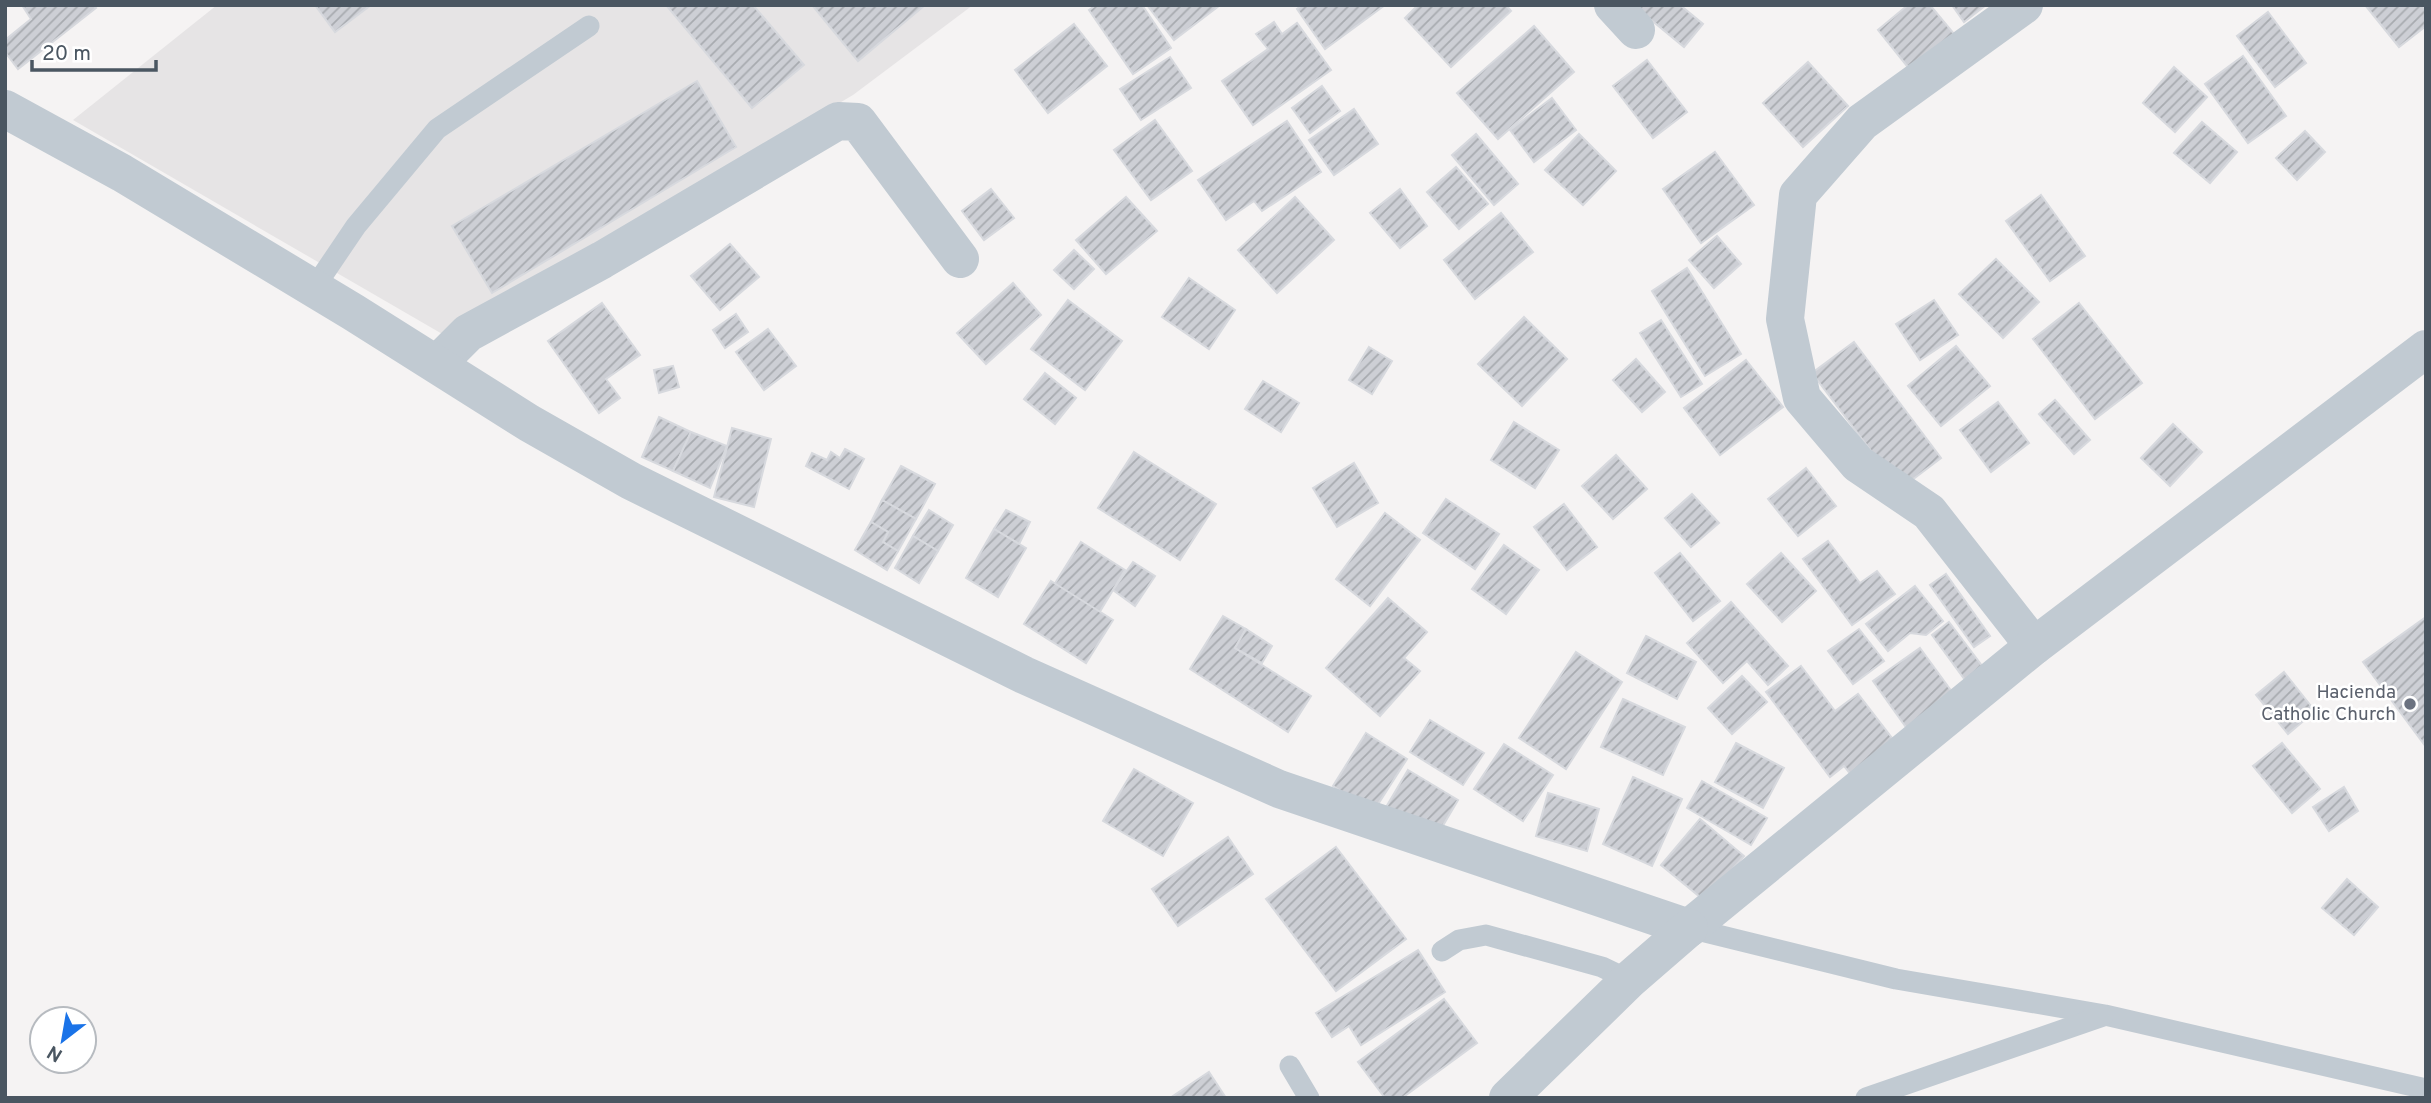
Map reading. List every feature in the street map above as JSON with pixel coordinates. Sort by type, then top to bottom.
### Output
[{"type":"street","points":[[2024,5],[1862,122],[1798,195],[1785,319],[1802,398],[1858,464],[1929,512],[2034,646]]},
{"type":"street","points":[[5,109],[122,173],[314,288],[529,423],[631,481],[1024,675],[1279,789],[1689,928]]},
{"type":"street","points":[[437,364],[468,333],[648,234],[838,121],[858,122],[960,259]]},
{"type":"street","points":[[1508,1098],[1629,979],[2034,646],[2426,349]]},
{"type":"lane","points":[[314,288],[356,226],[437,129],[589,26]]},
{"type":"lane","points":[[1689,928],[1896,979],[2105,1016],[2426,1089]]},
{"type":"lane","points":[[1442,951],[1459,940],[1486,935],[1602,967],[1629,979]]},
{"type":"lane","points":[[1866,1098],[2105,1016]]},
{"type":"lane","points":[[1290,1066],[1309,1098]]},
{"type":"shaded area","points":[[217,5],[973,5],[853,95],[444,335],[73,120]]},
{"type":"building","points":[[22,5],[93,5],[96,8],[18,69],[5,52],[5,40],[31,19]]},
{"type":"building","points":[[315,5],[371,5],[335,32]]},
{"type":"building","points":[[666,5],[753,5],[804,65],[752,108]]},
{"type":"building","points":[[812,5],[925,5],[858,61]]},
{"type":"building","points":[[1096,5],[1142,5],[1171,48],[1133,74],[1089,10]]},
{"type":"building","points":[[1147,5],[1218,5],[1219,6],[1174,40]]},
{"type":"building","points":[[1302,5],[1385,5],[1325,49],[1297,9]]},
{"type":"building","points":[[1418,5],[1506,5],[1511,11],[1451,67],[1405,18]]},
{"type":"building","points":[[1633,5],[1680,5],[1703,24],[1684,47]]},
{"type":"building","points":[[1908,5],[1930,5],[1955,35],[1911,71],[1878,30]]},
{"type":"building","points":[[1952,5],[1986,5],[1964,22]]},
{"type":"building","points":[[2365,5],[2422,5],[2426,10],[2426,26],[2399,47]]},
{"type":"building","points":[[2268,12],[2306,63],[2275,87],[2237,36]]},
{"type":"building","points":[[1274,22],[1282,34],[1297,23],[1331,70],[1253,125],[1222,81],[1268,49],[1256,34]]},
{"type":"building","points":[[1074,24],[1107,66],[1048,113],[1015,70]]},
{"type":"building","points":[[1534,26],[1574,72],[1498,139],[1457,93]]},
{"type":"building","points":[[2243,56],[2286,116],[2248,143],[2205,84]]},
{"type":"building","points":[[1170,57],[1191,88],[1141,120],[1120,89]]},
{"type":"building","points":[[1647,60],[1687,112],[1653,138],[1613,86]]},
{"type":"building","points":[[1808,62],[1848,106],[1803,147],[1763,103]]},
{"type":"building","points":[[2174,67],[2207,97],[2175,132],[2143,103]]},
{"type":"building","points":[[697,81],[736,147],[492,293],[452,226]]},
{"type":"building","points":[[1322,86],[1340,111],[1310,133],[1292,108]]},
{"type":"building","points":[[1552,98],[1576,130],[1534,162],[1510,130]]},
{"type":"building","points":[[1354,109],[1378,144],[1334,175],[1309,140]]},
{"type":"building","points":[[1155,120],[1192,171],[1151,200],[1114,150]]},
{"type":"building","points":[[1287,121],[1321,172],[1262,211],[1254,201],[1226,220],[1198,180]]},
{"type":"building","points":[[2202,122],[2237,152],[2210,183],[2174,153]]},
{"type":"building","points":[[2305,131],[2325,152],[2297,180],[2276,158]]},
{"type":"building","points":[[1476,134],[1518,184],[1494,205],[1452,155]]},
{"type":"building","points":[[1579,134],[1616,171],[1583,205],[1545,170]]},
{"type":"building","points":[[1715,152],[1754,205],[1701,243],[1663,189]]},
{"type":"building","points":[[1456,167],[1488,204],[1459,229],[1427,192]]},
{"type":"building","points":[[991,189],[1014,218],[984,240],[962,211]]},
{"type":"building","points":[[1400,189],[1427,226],[1400,248],[1370,213]]},
{"type":"building","points":[[2041,195],[2085,256],[2050,281],[2006,221]]},
{"type":"building","points":[[1126,197],[1157,231],[1106,274],[1076,240]]},
{"type":"building","points":[[1295,197],[1334,240],[1277,293],[1238,250]]},
{"type":"building","points":[[1501,213],[1533,252],[1475,299],[1444,260]]},
{"type":"building","points":[[1717,236],[1741,264],[1714,288],[1689,260]]},
{"type":"building","points":[[730,244],[759,277],[720,310],[691,276]]},
{"type":"building","points":[[1074,250],[1094,269],[1074,289],[1054,270]]},
{"type":"building","points":[[1996,259],[2039,302],[2003,338],[1959,294]]},
{"type":"building","points":[[1687,268],[1741,354],[1705,376],[1652,291]]},
{"type":"building","points":[[1189,278],[1235,310],[1209,349],[1162,317]]},
{"type":"building","points":[[1013,283],[1041,315],[986,364],[957,333]]},
{"type":"building","points":[[1068,300],[1122,341],[1085,390],[1031,349]]},
{"type":"building","points":[[1934,300],[1958,335],[1920,360],[1896,324]]},
{"type":"building","points":[[602,303],[640,355],[606,379],[620,398],[599,413],[548,341]]},
{"type":"building","points":[[2079,303],[2142,383],[2095,419],[2033,339]]},
{"type":"building","points":[[736,314],[748,332],[725,348],[713,330]]},
{"type":"building","points":[[1524,317],[1567,359],[1522,406],[1478,364]]},
{"type":"building","points":[[1661,320],[1702,384],[1681,397],[1640,333]]},
{"type":"building","points":[[768,329],[796,366],[764,390],[736,352]]},
{"type":"building","points":[[1854,342],[1941,458],[1900,489],[1812,373]]},
{"type":"building","points":[[1956,346],[1990,386],[1941,426],[1908,386]]},
{"type":"building","points":[[1369,347],[1392,361],[1372,394],[1349,380]]},
{"type":"building","points":[[1636,359],[1665,392],[1642,412],[1613,380]]},
{"type":"building","points":[[1746,360],[1783,407],[1720,455],[1684,408]]},
{"type":"building","points":[[673,366],[679,387],[659,393],[654,370]]},
{"type":"building","points":[[1045,373],[1076,398],[1055,424],[1024,399]]},
{"type":"building","points":[[1263,381],[1299,403],[1281,432],[1245,409]]},
{"type":"building","points":[[2055,400],[2090,440],[2074,454],[2039,414]]},
{"type":"building","points":[[1998,402],[2029,443],[1991,472],[1960,430]]},
{"type":"building","points":[[659,417],[691,432],[673,471],[642,457]]},
{"type":"building","points":[[1514,422],[1559,450],[1535,488],[1491,460]]},
{"type":"building","points":[[2173,424],[2202,452],[2170,486],[2141,458]]},
{"type":"building","points":[[732,428],[771,439],[754,507],[714,497]]},
{"type":"building","points":[[691,432],[727,446],[710,488],[673,471]]},
{"type":"building","points":[[845,449],[864,459],[849,489],[806,466],[812,453],[827,460],[831,452],[840,458]]},
{"type":"building","points":[[1134,452],[1216,504],[1180,560],[1098,508]]},
{"type":"building","points":[[1616,455],[1647,489],[1613,519],[1582,486]]},
{"type":"building","points":[[1354,463],[1378,503],[1337,527],[1313,488]]},
{"type":"building","points":[[901,466],[935,484],[916,519],[882,500]]},
{"type":"building","points":[[1806,468],[1836,506],[1798,536],[1768,499]]},
{"type":"building","points":[[1692,494],[1719,523],[1691,547],[1665,518]]},
{"type":"building","points":[[1446,499],[1499,534],[1475,569],[1423,533]]},
{"type":"building","points":[[882,500],[916,519],[898,551],[883,542],[888,532],[871,522]]},
{"type":"building","points":[[1564,504],[1597,547],[1567,570],[1534,527]]},
{"type":"building","points":[[929,510],[953,525],[938,551],[913,536]]},
{"type":"building","points":[[1006,510],[1030,522],[1019,544],[994,529]]},
{"type":"building","points":[[1385,513],[1420,540],[1370,606],[1336,579]]},
{"type":"building","points":[[871,522],[888,532],[883,542],[898,551],[887,570],[855,550]]},
{"type":"building","points":[[994,529],[1026,548],[998,597],[966,578]]},
{"type":"building","points":[[913,536],[938,551],[919,583],[895,568]]},
{"type":"building","points":[[1828,541],[1860,583],[1877,571],[1895,594],[1852,625],[1803,559]]},
{"type":"building","points":[[1081,542],[1125,570],[1099,613],[1054,585]]},
{"type":"building","points":[[1504,545],[1539,570],[1506,614],[1472,589]]},
{"type":"building","points":[[1680,553],[1720,601],[1693,621],[1655,573]]},
{"type":"building","points":[[1781,553],[1816,591],[1782,622],[1747,584]]},
{"type":"building","points":[[1133,562],[1155,576],[1135,606],[1113,590]]},
{"type":"building","points":[[1946,574],[1990,636],[1974,647],[1930,585]]},
{"type":"building","points":[[1051,581],[1113,620],[1086,663],[1024,624]]},
{"type":"building","points":[[1915,586],[1943,621],[1926,635],[1910,633],[1888,651],[1866,624]]},
{"type":"building","points":[[1388,598],[1427,632],[1404,658],[1420,671],[1380,716],[1326,668]]},
{"type":"building","points":[[1731,602],[1788,666],[1768,685],[1747,661],[1723,683],[1687,643]]},
{"type":"building","points":[[1223,616],[1246,629],[1235,648],[1311,696],[1288,732],[1190,669]]},
{"type":"building","name":"Hacienda Catholic Church","points":[[2426,617],[2426,747],[2363,662]]},
{"type":"building","points":[[1949,622],[1986,671],[1968,684],[1932,635]]},
{"type":"building","points":[[1246,629],[1272,646],[1262,663],[1235,648]]},
{"type":"building","points":[[1859,629],[1884,661],[1853,684],[1828,651]]},
{"type":"building","points":[[1646,636],[1696,662],[1677,699],[1627,673]]},
{"type":"building","points":[[1920,648],[1955,696],[1908,730],[1873,681]]},
{"type":"building","points":[[1576,652],[1622,682],[1566,769],[1519,738]]},
{"type":"building","points":[[1801,666],[1835,711],[1858,694],[1899,747],[1855,780],[1844,766],[1830,777],[1766,692]]},
{"type":"building","points":[[2284,672],[2315,711],[2288,734],[2256,695]]},
{"type":"building","points":[[1742,676],[1767,702],[1732,734],[1708,708]]},
{"type":"building","points":[[1623,699],[1685,727],[1663,775],[1601,747]]},
{"type":"building","points":[[1430,720],[1484,753],[1463,785],[1410,752]]},
{"type":"building","points":[[1366,733],[1407,759],[1373,812],[1333,786]]},
{"type":"building","points":[[1736,743],[1784,768],[1763,808],[1715,782]]},
{"type":"building","points":[[2282,743],[2320,789],[2292,813],[2253,766]]},
{"type":"building","points":[[1504,744],[1553,775],[1523,821],[1474,789]]},
{"type":"building","points":[[1134,769],[1193,803],[1163,856],[1103,821]]},
{"type":"building","points":[[1408,770],[1458,800],[1435,839],[1385,809]]},
{"type":"building","points":[[1633,777],[1682,799],[1652,866],[1603,844]]},
{"type":"building","points":[[1702,781],[1767,818],[1751,845],[1687,808]]},
{"type":"building","points":[[2344,787],[2358,811],[2329,831],[2313,807]]},
{"type":"building","points":[[1548,793],[1599,809],[1587,851],[1536,836]]},
{"type":"building","points":[[1700,819],[1744,856],[1705,901],[1661,865]]},
{"type":"building","points":[[1228,837],[1253,874],[1178,926],[1152,889]]},
{"type":"building","points":[[1336,847],[1406,939],[1336,991],[1266,899]]},
{"type":"building","points":[[2347,879],[2378,907],[2354,935],[2322,908]]},
{"type":"building","points":[[1418,950],[1445,992],[1361,1045],[1349,1026],[1332,1037],[1316,1013]]},
{"type":"building","points":[[1444,999],[1477,1043],[1402,1098],[1385,1098],[1358,1062]]},
{"type":"building","points":[[1209,1072],[1226,1098],[1170,1098]]},
{"type":"place","name":"Hacienda Catholic Church","points":[[2410,704]]}]
